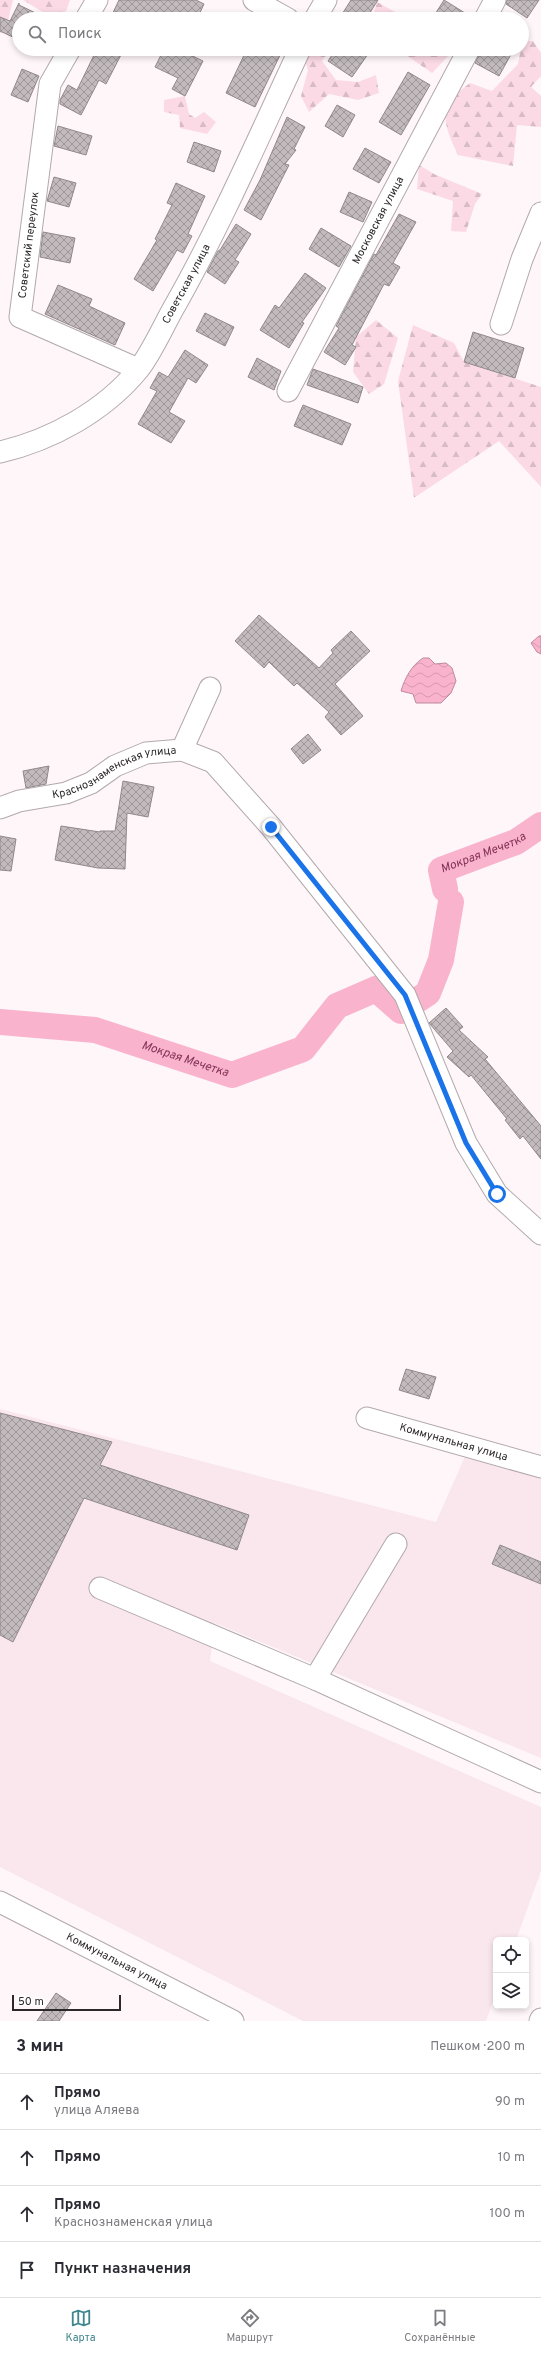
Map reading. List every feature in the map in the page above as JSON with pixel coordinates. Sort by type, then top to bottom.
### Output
[{"type":"street","points":[[90,12],[97,0]]},
{"type":"street","points":[[254,0],[275,12]]},
{"type":"street","points":[[319,12],[326,0]]},
{"type":"street","points":[[489,12],[495,0]]},
{"type":"street","name":"Советский переулок","points":[[66,56],[50,84],[20,317],[138,369]]},
{"type":"street","name":"Советская улица","points":[[0,452],[42,438],[79,420],[107,400],[138,369],[211,241],[297,56]]},
{"type":"street","name":"Московская улица","points":[[288,391],[465,56]]},
{"type":"street","points":[[501,324],[522,259],[541,214]]},
{"type":"street","points":[[182,750],[210,688]]},
{"type":"street","name":"Краснознаменская улица","points":[[0,808],[19,801],[66,793],[91,783],[115,766],[146,753],[182,750],[213,762],[234,783],[405,995],[466,1143],[497,1194],[541,1234]]},
{"type":"street","name":"Коммунальная улица","points":[[366,1418],[541,1467]]},
{"type":"street","points":[[316,1679],[396,1544]]},
{"type":"street","points":[[100,1588],[316,1679],[541,1782]]},
{"type":"street","name":"Коммунальная улица","points":[[0,1902],[233,2021]]},
{"type":"shaded area","points":[[0,1409],[436,1522],[470,1445],[541,1466],[541,1758],[215,1623],[210,1661],[541,1807],[541,1871],[517,1937],[493,1937],[493,2001],[486,2021],[303,2021],[0,1867]]},
{"type":"green space","points":[[0,0],[13,0],[5,33],[0,33]]},
{"type":"green space","points":[[23,0],[70,0],[66,11],[43,12]]},
{"type":"green space","points":[[377,2],[395,12],[374,12]]},
{"type":"green space","points":[[529,41],[533,41],[541,53],[541,76],[531,87],[541,96],[541,127],[517,125],[513,166],[458,155],[446,125],[445,117],[448,103],[455,95],[470,83],[492,91],[518,64],[519,56],[529,56]]},
{"type":"green space","points":[[303,56],[325,56],[322,61],[336,80],[358,82],[376,75],[379,93],[358,100],[329,94],[309,112],[301,96],[308,70]]},
{"type":"green space","points":[[407,56],[448,56],[432,73]]},
{"type":"green space","points":[[185,96],[189,114],[195,118],[204,112],[216,122],[207,134],[180,128],[179,115],[164,112],[164,100]]},
{"type":"green space","points":[[419,165],[434,174],[482,194],[475,204],[466,232],[451,231],[453,201],[417,189]]},
{"type":"green space","points":[[376,320],[398,338],[384,384],[369,394],[353,372],[356,337]]},
{"type":"green space","points":[[413,325],[454,343],[464,362],[541,387],[541,487],[499,441],[414,498],[398,381]]},
{"type":"water","points":[[541,636],[541,654],[537,652],[531,643]]},
{"type":"water","points":[[423,658],[429,658],[435,664],[446,663],[452,668],[456,681],[451,693],[441,703],[416,703],[413,694],[401,691],[404,681],[409,673]]},
{"type":"water","points":[[541,817],[541,835],[526,843],[518,844],[515,836]]},
{"type":"building","points":[[119,0],[196,0],[204,4],[200,12],[113,12]]},
{"type":"building","points":[[351,0],[378,0],[370,12],[343,12]]},
{"type":"building","points":[[444,0],[463,12],[436,12]]},
{"type":"building","points":[[507,0],[539,0],[529,15],[529,12],[518,12],[506,4]]},
{"type":"building","points":[[19,3],[19,5],[34,12],[14,12]]},
{"type":"building","points":[[0,17],[10,21],[12,17],[12,37],[0,31]]},
{"type":"building","points":[[94,56],[120,56],[106,84],[99,80],[81,115],[60,104],[60,100],[68,85],[77,90]]},
{"type":"building","points":[[160,56],[193,56],[203,61],[185,96],[172,89],[178,78],[155,67]]},
{"type":"building","points":[[244,56],[280,56],[255,107],[226,93]]},
{"type":"building","points":[[331,56],[367,56],[352,77],[328,61]]},
{"type":"building","points":[[478,56],[510,56],[499,76],[475,63]]},
{"type":"building","points":[[22,69],[39,76],[28,102],[11,95]]},
{"type":"building","points":[[408,72],[430,85],[401,135],[379,122]]},
{"type":"building","points":[[337,105],[355,115],[343,137],[325,126]]},
{"type":"building","points":[[287,117],[305,127],[294,149],[296,150],[285,164],[289,165],[261,220],[244,210],[260,180]]},
{"type":"building","points":[[58,126],[92,136],[86,155],[54,146]]},
{"type":"building","points":[[194,142],[221,151],[214,172],[187,162]]},
{"type":"building","points":[[365,148],[391,162],[379,183],[353,169]]},
{"type":"building","points":[[54,177],[76,183],[69,207],[47,201]]},
{"type":"building","points":[[176,183],[205,196],[188,234],[192,236],[183,253],[177,250],[153,291],[134,279],[157,240],[155,239],[172,205],[167,203]]},
{"type":"building","points":[[349,192],[372,202],[363,222],[340,212]]},
{"type":"building","points":[[399,214],[416,222],[393,263],[400,267],[389,286],[384,284],[352,345],[356,347],[345,365],[324,352],[339,328],[336,326],[374,254],[376,255]]},
{"type":"building","points":[[236,224],[251,234],[235,260],[239,262],[225,284],[207,272],[218,251]]},
{"type":"building","points":[[321,228],[351,246],[339,267],[309,249]]},
{"type":"building","points":[[43,232],[75,238],[70,263],[40,257]]},
{"type":"building","points":[[305,273],[326,288],[302,322],[304,323],[289,348],[260,330],[275,305],[279,308]]},
{"type":"building","points":[[58,285],[92,299],[89,306],[125,323],[115,345],[45,314]]},
{"type":"building","points":[[205,313],[234,327],[225,346],[196,331]]},
{"type":"building","points":[[473,332],[524,348],[515,378],[464,362]]},
{"type":"building","points":[[185,350],[208,365],[196,383],[188,378],[169,412],[185,421],[171,443],[138,424],[157,391],[150,388],[159,372],[168,377]]},
{"type":"building","points":[[257,358],[281,371],[274,390],[248,377]]},
{"type":"building","points":[[313,369],[363,387],[358,403],[307,385]]},
{"type":"building","points":[[303,405],[351,424],[342,445],[294,426]]},
{"type":"building","points":[[259,615],[319,668],[333,653],[331,650],[351,631],[370,651],[335,684],[363,716],[341,735],[325,717],[329,712],[297,683],[294,686],[269,662],[264,668],[235,641]]},
{"type":"building","points":[[308,734],[321,750],[303,764],[291,749]]},
{"type":"building","points":[[49,766],[46,784],[26,788],[23,771]]},
{"type":"building","points":[[123,781],[154,787],[148,817],[127,813],[125,869],[98,868],[55,860],[61,826],[100,832],[115,831]]},
{"type":"building","points":[[0,836],[16,839],[11,871],[0,870]]},
{"type":"building","points":[[446,1008],[463,1027],[459,1030],[488,1057],[485,1059],[541,1126],[541,1159],[523,1136],[520,1139],[505,1120],[507,1119],[471,1075],[469,1077],[447,1057],[453,1051],[429,1023]]},
{"type":"building","points":[[406,1369],[436,1377],[429,1399],[399,1390]]},
{"type":"building","points":[[0,1413],[112,1442],[100,1465],[249,1515],[237,1550],[84,1498],[13,1642],[0,1635]]},
{"type":"building","points":[[500,1545],[541,1562],[541,1584],[492,1564]]},
{"type":"building","points":[[56,1993],[71,2003],[59,2021],[37,2021]]},
{"type":"waterway","name":"Мокрая Мечетка","points":[[445,889],[441,870],[516,842],[541,825]]},
{"type":"waterway","name":"Мокрая Мечетка","points":[[0,1022],[95,1030],[232,1075],[303,1049],[337,1006],[376,989],[401,1011],[428,993],[441,960],[451,902]]},
{"type":"route","points":[[271,827],[405,995],[466,1143],[497,1194]]}]
